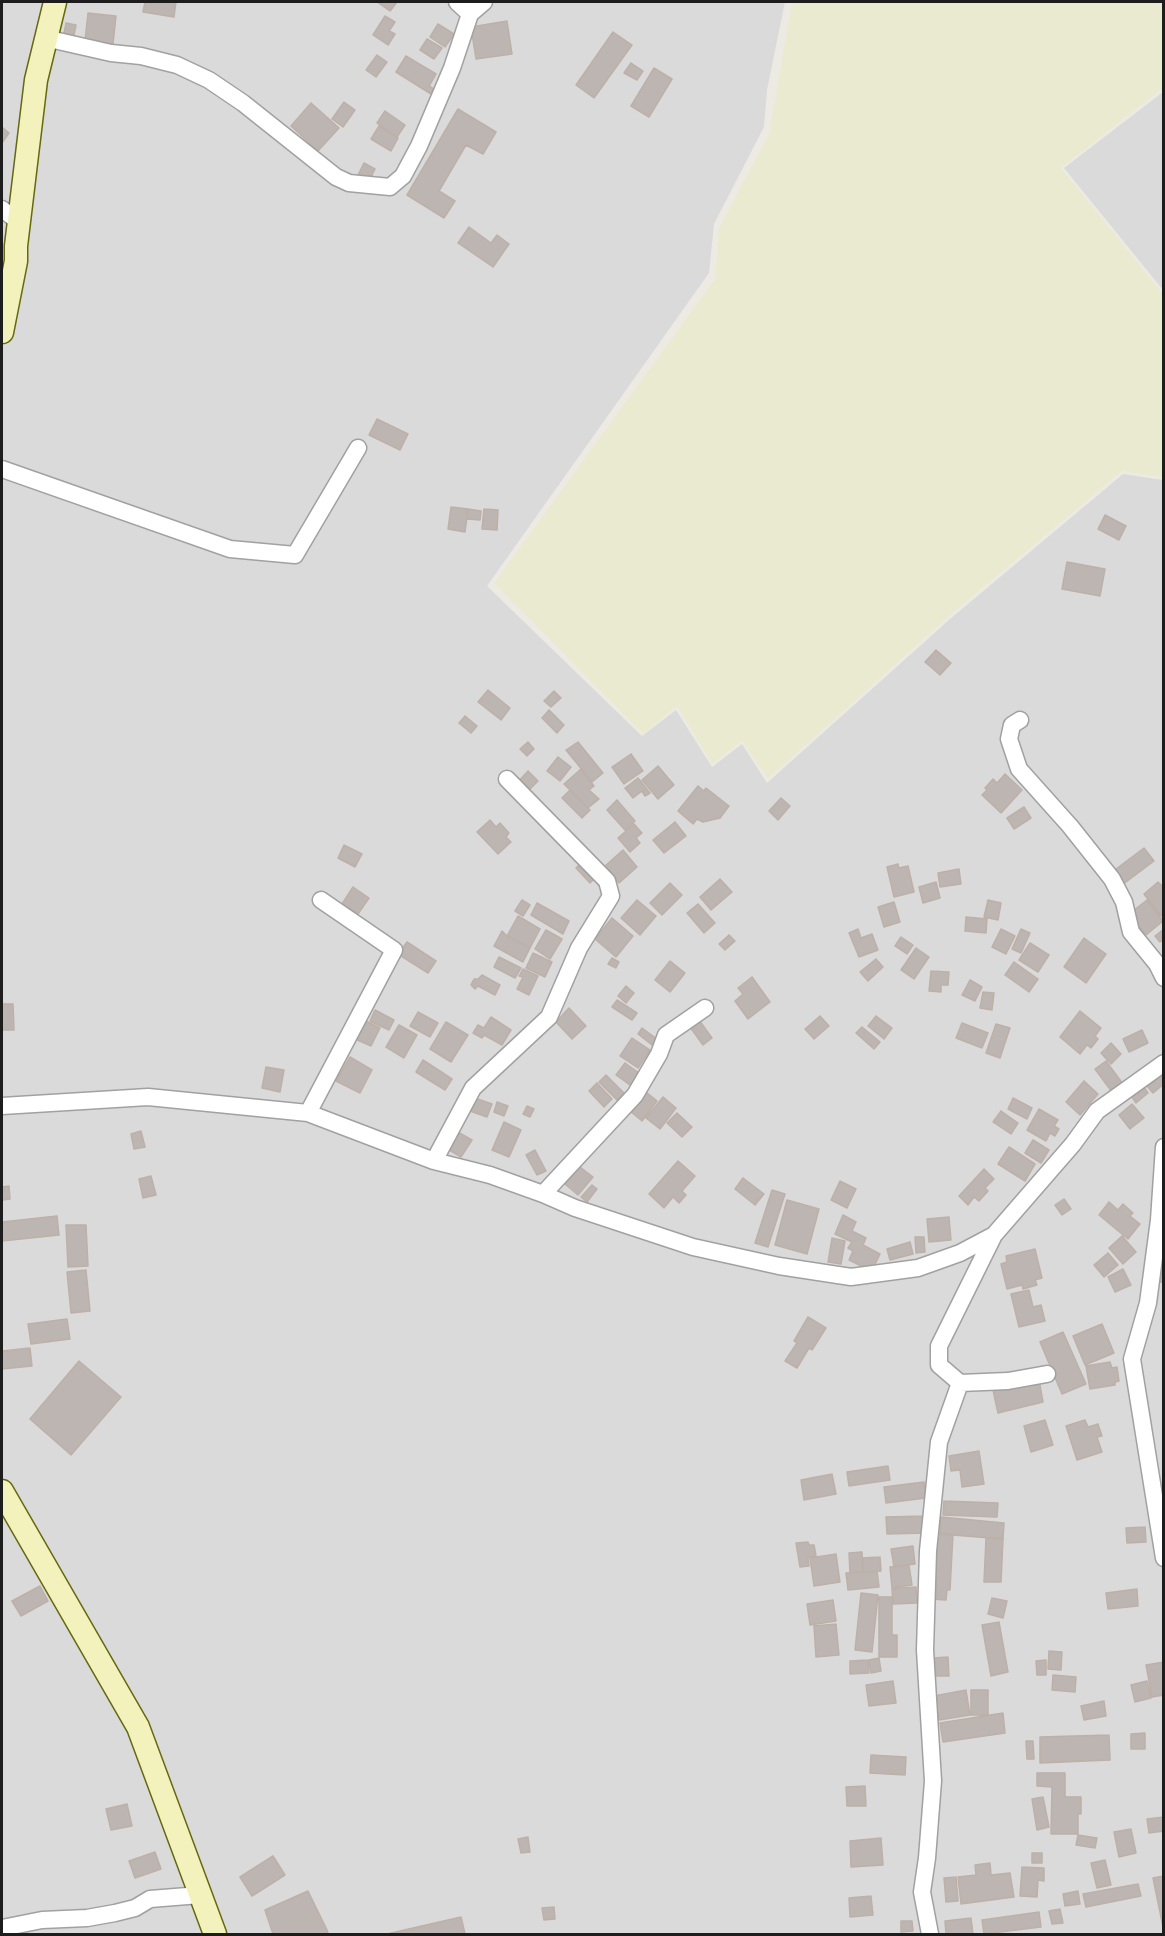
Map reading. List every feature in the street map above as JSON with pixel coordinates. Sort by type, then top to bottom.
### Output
[{"type":"street","points":[[2,332],[16,261],[10,215],[36,80],[55,2]]},
{"type":"street","points":[[457,2],[470,14]]},
{"type":"street","points":[[45,38],[177,65],[209,80],[243,103],[336,177],[349,183],[390,187],[403,176],[419,146],[452,68],[470,14],[484,2]]},
{"type":"street","points":[[2,469],[230,549],[295,555],[358,448]]},
{"type":"street","points":[[1020,720],[1012,725],[1009,739],[1019,770],[1070,826],[1112,879],[1124,902],[1131,933],[1157,964],[1164,978]]},
{"type":"street","points":[[434,1161],[473,1088],[549,1017],[579,948],[611,896],[607,881],[507,779]]},
{"type":"street","points":[[308,1113],[394,950],[321,900]]},
{"type":"street","points":[[543,1194],[635,1095],[659,1054],[666,1035],[705,1008]]},
{"type":"street","points":[[1047,1374],[1008,1381],[960,1383],[939,1365],[939,1346],[994,1235],[1073,1144],[1097,1111],[1164,1064]]},
{"type":"street","points":[[2,1106],[148,1096],[308,1113],[434,1161],[490,1175],[575,1208],[693,1247],[779,1266],[851,1277],[918,1268],[960,1253],[994,1235]]},
{"type":"street","points":[[1164,1147],[1159,1220],[1148,1303],[1132,1359],[1160,1545],[1164,1558]]},
{"type":"street","points":[[930,1935],[922,1892],[933,1781],[925,1650],[928,1551],[939,1442],[960,1383]]},
{"type":"street","points":[[2,1491],[138,1727],[215,1935]]},
{"type":"street","points":[[2,1928],[29,1929],[135,1908],[150,1899],[200,1895]]},
{"type":"shaded area","points":[[2,2],[785,2],[767,90],[764,127],[714,224],[709,273],[487,586],[642,736],[676,710],[712,767],[742,744],[767,783],[950,619],[1123,474],[1163,480],[1163,1934],[2,1934]]},
{"type":"shaded area","points":[[1163,92],[1163,290],[1064,168]]},
{"type":"green space","points":[[792,2],[1163,2],[1163,88],[1061,168],[1163,294],[1164,478],[1122,471],[949,616],[768,779],[742,741],[712,764],[677,706],[643,734],[494,583],[715,279],[719,228],[769,134]]},
{"type":"building","points":[[145,2],[176,2],[174,17],[143,12]]},
{"type":"building","points":[[377,2],[397,2],[390,11]]},
{"type":"building","points":[[88,13],[116,16],[113,44],[85,41]]},
{"type":"building","points":[[385,16],[395,22],[389,31],[395,34],[388,45],[373,35]]},
{"type":"building","points":[[507,21],[512,54],[476,59],[471,27]]},
{"type":"building","points":[[66,23],[76,25],[73,40],[63,39]]},
{"type":"building","points":[[438,24],[454,34],[445,47],[430,37]]},
{"type":"building","points":[[613,32],[632,45],[594,98],[576,85]]},
{"type":"building","points":[[427,39],[442,48],[434,59],[420,50]]},
{"type":"building","points":[[377,55],[387,62],[376,77],[366,70]]},
{"type":"building","points":[[406,56],[436,74],[429,86],[434,89],[431,94],[396,72]]},
{"type":"building","points":[[631,63],[643,71],[637,80],[624,73]]},
{"type":"building","points":[[654,68],[672,79],[649,117],[631,106]]},
{"type":"building","points":[[344,102],[355,110],[343,127],[332,119]]},
{"type":"building","points":[[311,103],[339,128],[318,151],[291,126]]},
{"type":"building","points":[[458,109],[496,132],[483,154],[466,145],[439,191],[455,201],[444,218],[407,195]]},
{"type":"building","points":[[385,111],[405,125],[397,137],[377,123]]},
{"type":"building","points":[[379,126],[398,138],[391,151],[371,139]]},
{"type":"building","points":[[2,127],[9,133],[2,143]]},
{"type":"building","points":[[364,163],[375,169],[368,183],[357,177]]},
{"type":"building","points":[[469,227],[491,243],[497,235],[509,244],[493,267],[458,243]]},
{"type":"building","points":[[377,419],[408,434],[400,450],[369,435]]},
{"type":"building","points":[[451,507],[468,509],[465,532],[448,529]]},
{"type":"building","points":[[468,509],[481,511],[480,520],[467,519]]},
{"type":"building","points":[[484,509],[498,510],[497,530],[482,529]]},
{"type":"building","points":[[1105,515],[1126,526],[1119,540],[1098,529]]},
{"type":"building","points":[[1067,562],[1105,569],[1100,596],[1062,589]]},
{"type":"building","points":[[936,650],[951,663],[940,675],[925,662]]},
{"type":"building","points":[[488,690],[510,708],[501,720],[478,702]]},
{"type":"building","points":[[554,691],[561,698],[551,707],[544,701]]},
{"type":"building","points":[[549,710],[564,725],[557,733],[542,718]]},
{"type":"building","points":[[465,716],[477,726],[471,733],[459,723]]},
{"type":"building","points":[[528,742],[534,749],[527,756],[520,749]]},
{"type":"building","points":[[578,742],[603,773],[592,782],[566,750]]},
{"type":"building","points":[[631,754],[643,771],[624,784],[612,767]]},
{"type":"building","points":[[558,757],[571,767],[560,781],[547,771]]},
{"type":"building","points":[[658,766],[674,785],[658,799],[642,780]]},
{"type":"building","points":[[581,769],[594,786],[589,790],[599,799],[588,808],[564,784]]},
{"type":"building","points":[[528,771],[538,781],[526,793],[517,783]]},
{"type":"building","points":[[1005,774],[1022,790],[1001,813],[982,795],[993,779],[997,783]]},
{"type":"building","points":[[638,778],[650,793],[645,796],[642,791],[633,798],[625,788]]},
{"type":"building","points":[[698,786],[704,791],[706,788],[729,806],[720,818],[703,822],[697,819],[693,824],[678,811]]},
{"type":"building","points":[[570,790],[590,810],[582,818],[562,798]]},
{"type":"building","points":[[781,798],[790,806],[778,820],[769,811]]},
{"type":"building","points":[[617,800],[635,821],[625,830],[607,810]]},
{"type":"building","points":[[1024,807],[1031,818],[1014,829],[1007,818]]},
{"type":"building","points":[[490,820],[496,827],[500,823],[509,833],[506,837],[511,842],[498,854],[477,832]]},
{"type":"building","points":[[675,822],[686,836],[664,853],[653,840]]},
{"type":"building","points":[[634,824],[642,833],[636,838],[640,843],[630,852],[618,838]]},
{"type":"building","points":[[344,845],[362,854],[355,867],[338,858]]},
{"type":"building","points":[[1144,848],[1154,861],[1122,885],[1112,872]]},
{"type":"building","points":[[623,850],[637,867],[619,883],[605,866]]},
{"type":"building","points":[[582,862],[596,877],[590,883],[576,868]]},
{"type":"building","points":[[898,864],[899,868],[908,866],[914,892],[894,897],[887,867]]},
{"type":"building","points":[[959,869],[961,884],[940,887],[938,873]]},
{"type":"building","points":[[720,879],[732,892],[711,910],[700,897]]},
{"type":"building","points":[[936,882],[940,898],[923,903],[919,887]]},
{"type":"building","points":[[1158,882],[1164,888],[1164,914],[1161,916],[1144,894]]},
{"type":"building","points":[[670,883],[682,895],[662,915],[650,903]]},
{"type":"building","points":[[353,887],[369,898],[358,914],[342,904]]},
{"type":"building","points":[[522,900],[530,905],[523,916],[515,911]]},
{"type":"building","points":[[637,900],[656,916],[640,935],[621,918]]},
{"type":"building","points":[[988,900],[1001,903],[998,920],[984,917]]},
{"type":"building","points":[[1147,900],[1163,921],[1146,935],[1129,914]]},
{"type":"building","points":[[894,902],[900,922],[884,927],[878,907]]},
{"type":"building","points":[[537,903],[569,921],[563,934],[531,915]]},
{"type":"building","points":[[698,904],[715,923],[704,933],[687,913]]},
{"type":"building","points":[[518,916],[540,929],[530,948],[507,936]]},
{"type":"building","points":[[966,917],[987,919],[986,933],[965,931]]},
{"type":"building","points":[[612,918],[633,936],[616,957],[595,939]]},
{"type":"building","points":[[858,929],[861,938],[872,934],[878,950],[859,957],[849,933]]},
{"type":"building","points":[[1001,929],[1015,936],[1006,954],[992,947]]},
{"type":"building","points":[[1021,929],[1030,933],[1021,953],[1012,949]]},
{"type":"building","points":[[1164,929],[1164,939],[1160,942],[1155,936]]},
{"type":"building","points":[[546,930],[562,939],[550,959],[535,949]]},
{"type":"building","points":[[502,931],[530,948],[523,962],[494,946]]},
{"type":"building","points":[[729,935],[735,941],[725,950],[719,944]]},
{"type":"building","points":[[901,937],[913,945],[907,954],[895,946]]},
{"type":"building","points":[[1084,938],[1106,954],[1086,983],[1064,967]]},
{"type":"building","points":[[407,942],[436,961],[428,973],[398,954]]},
{"type":"building","points":[[1030,943],[1049,955],[1038,972],[1019,960]]},
{"type":"building","points":[[916,948],[929,957],[914,979],[901,970]]},
{"type":"building","points":[[533,953],[552,962],[545,977],[526,968]]},
{"type":"building","points":[[499,957],[521,968],[515,978],[494,967]]},
{"type":"building","points":[[612,958],[619,962],[616,968],[608,964]]},
{"type":"building","points":[[876,959],[883,967],[868,981],[860,972]]},
{"type":"building","points":[[670,961],[685,973],[670,992],[655,980]]},
{"type":"building","points":[[1014,962],[1038,979],[1029,992],[1005,975]]},
{"type":"building","points":[[523,969],[538,976],[529,995],[517,989],[523,977],[519,976]]},
{"type":"building","points":[[931,971],[949,972],[948,985],[941,985],[941,992],[929,991]]},
{"type":"building","points":[[482,975],[500,985],[495,995],[478,986],[475,989],[471,985],[474,979]]},
{"type":"building","points":[[752,977],[770,1002],[748,1019],[735,1001],[743,994],[738,988]]},
{"type":"building","points":[[970,980],[982,987],[975,1001],[962,995]]},
{"type":"building","points":[[626,986],[634,993],[626,1003],[618,996]]},
{"type":"building","points":[[983,992],[994,993],[992,1010],[980,1008]]},
{"type":"building","points":[[617,1000],[637,1013],[632,1020],[612,1007]]},
{"type":"building","points":[[2,1004],[13,1004],[14,1030],[2,1030]]},
{"type":"building","points":[[569,1008],[586,1026],[572,1039],[556,1022]]},
{"type":"building","points":[[375,1010],[394,1020],[389,1030],[370,1021]]},
{"type":"building","points":[[1080,1011],[1101,1028],[1095,1036],[1098,1039],[1091,1048],[1087,1045],[1080,1054],[1060,1037]]},
{"type":"building","points":[[418,1012],[438,1023],[430,1037],[410,1026]]},
{"type":"building","points":[[820,1016],[829,1026],[814,1039],[805,1029]]},
{"type":"building","points":[[876,1016],[892,1028],[884,1039],[868,1026]]},
{"type":"building","points":[[491,1017],[511,1030],[502,1045],[484,1035],[482,1038],[473,1033],[478,1025],[484,1028]]},
{"type":"building","points":[[364,1020],[380,1028],[371,1046],[355,1039]]},
{"type":"building","points":[[699,1020],[712,1038],[703,1045],[690,1027]]},
{"type":"building","points":[[446,1022],[468,1035],[451,1062],[430,1049]]},
{"type":"building","points":[[962,1023],[988,1033],[982,1048],[956,1038]]},
{"type":"building","points":[[996,1024],[1010,1028],[1000,1058],[986,1053]]},
{"type":"building","points":[[399,1025],[417,1035],[404,1058],[386,1047]]},
{"type":"building","points":[[862,1027],[880,1042],[874,1049],[856,1033]]},
{"type":"building","points":[[642,1028],[657,1039],[652,1045],[638,1034]]},
{"type":"building","points":[[1142,1030],[1148,1043],[1129,1052],[1123,1039]]},
{"type":"building","points":[[632,1038],[650,1050],[638,1068],[620,1056]]},
{"type":"building","points":[[1111,1043],[1121,1054],[1111,1064],[1101,1053]]},
{"type":"building","points":[[350,1057],[372,1070],[360,1093],[336,1081]]},
{"type":"building","points":[[423,1060],[452,1079],[445,1090],[416,1072]]},
{"type":"building","points":[[1106,1061],[1123,1084],[1112,1092],[1095,1069]]},
{"type":"building","points":[[625,1063],[639,1073],[630,1085],[616,1075]]},
{"type":"building","points":[[266,1067],[284,1070],[280,1092],[262,1088]]},
{"type":"building","points":[[1164,1072],[1164,1084],[1153,1093],[1147,1086]]},
{"type":"building","points":[[606,1075],[624,1093],[617,1100],[599,1082]]},
{"type":"building","points":[[1084,1081],[1098,1094],[1080,1115],[1066,1102]]},
{"type":"building","points":[[597,1083],[612,1099],[604,1107],[589,1091]]},
{"type":"building","points":[[1144,1087],[1148,1093],[1136,1103],[1132,1097]]},
{"type":"building","points":[[646,1092],[657,1101],[642,1121],[630,1111]]},
{"type":"building","points":[[472,1097],[492,1104],[487,1117],[467,1110]]},
{"type":"building","points":[[663,1097],[676,1108],[660,1129],[646,1118]]},
{"type":"building","points":[[1013,1098],[1032,1108],[1027,1119],[1008,1109]]},
{"type":"building","points":[[497,1102],[508,1106],[504,1116],[494,1112]]},
{"type":"building","points":[[1132,1104],[1144,1118],[1130,1129],[1119,1115]]},
{"type":"building","points":[[527,1106],[534,1109],[530,1117],[523,1114]]},
{"type":"building","points":[[1039,1109],[1058,1120],[1054,1126],[1059,1129],[1055,1136],[1050,1133],[1046,1141],[1027,1130]]},
{"type":"building","points":[[1001,1111],[1018,1123],[1011,1134],[993,1122]]},
{"type":"building","points":[[677,1113],[692,1127],[682,1137],[667,1123]]},
{"type":"building","points":[[504,1122],[521,1130],[509,1157],[492,1150]]},
{"type":"building","points":[[141,1131],[145,1147],[134,1149],[131,1134]]},
{"type":"building","points":[[456,1131],[472,1140],[461,1157],[446,1148]]},
{"type":"building","points":[[1033,1140],[1049,1150],[1041,1163],[1025,1153]]},
{"type":"building","points":[[1009,1147],[1035,1164],[1025,1181],[998,1164]]},
{"type":"building","points":[[535,1150],[546,1171],[537,1175],[526,1155]]},
{"type":"building","points":[[678,1161],[695,1176],[682,1191],[686,1195],[679,1203],[673,1197],[664,1208],[649,1194]]},
{"type":"building","points":[[580,1167],[593,1177],[578,1195],[565,1184]]},
{"type":"building","points":[[984,1169],[994,1179],[985,1188],[988,1191],[979,1201],[974,1197],[968,1205],[959,1196]]},
{"type":"building","points":[[151,1176],[156,1195],[143,1198],[139,1179]]},
{"type":"building","points":[[743,1178],[764,1194],[755,1205],[735,1189]]},
{"type":"building","points":[[840,1181],[856,1189],[847,1208],[831,1200]]},
{"type":"building","points":[[592,1185],[597,1189],[587,1202],[581,1197]]},
{"type":"building","points":[[9,1186],[10,1199],[2,1200],[2,1187]]},
{"type":"building","points":[[772,1190],[785,1194],[768,1247],[755,1243]]},
{"type":"building","points":[[1064,1199],[1071,1209],[1062,1215],[1055,1205]]},
{"type":"building","points":[[787,1200],[819,1209],[807,1254],[775,1245]]},
{"type":"building","points":[[1109,1202],[1118,1210],[1123,1204],[1133,1213],[1130,1216],[1140,1224],[1128,1239],[1099,1215]]},
{"type":"building","points":[[843,1215],[856,1222],[852,1231],[866,1238],[863,1245],[880,1254],[872,1271],[849,1260],[853,1251],[848,1248],[852,1242],[835,1234]]},
{"type":"building","points":[[57,1216],[59,1235],[2,1241],[2,1222]]},
{"type":"building","points":[[949,1217],[951,1240],[929,1242],[927,1219]]},
{"type":"building","points":[[66,1225],[86,1225],[88,1266],[68,1267]]},
{"type":"building","points":[[1122,1236],[1136,1252],[1123,1264],[1109,1248]]},
{"type":"building","points":[[915,1237],[924,1237],[925,1252],[916,1253]]},
{"type":"building","points":[[832,1238],[845,1241],[841,1264],[828,1262]]},
{"type":"building","points":[[910,1242],[913,1254],[890,1260],[887,1249]]},
{"type":"building","points":[[1164,1248],[1164,1282],[1157,1282]]},
{"type":"building","points":[[1035,1249],[1042,1278],[1035,1280],[1037,1285],[1023,1289],[1022,1285],[1007,1289],[1001,1264],[1007,1262],[1006,1256]]},
{"type":"building","points":[[1108,1253],[1118,1265],[1104,1277],[1094,1265]]},
{"type":"building","points":[[1123,1269],[1131,1285],[1115,1292],[1108,1277]]},
{"type":"building","points":[[86,1270],[90,1311],[71,1313],[67,1272]]},
{"type":"building","points":[[1029,1290],[1033,1307],[1041,1305],[1045,1321],[1019,1327],[1011,1294]]},
{"type":"building","points":[[808,1317],[826,1328],[812,1350],[809,1348],[797,1368],[785,1361],[797,1343],[794,1341]]},
{"type":"building","points":[[67,1319],[70,1339],[31,1344],[28,1324]]},
{"type":"building","points":[[1102,1324],[1114,1353],[1085,1365],[1073,1336]]},
{"type":"building","points":[[1063,1332],[1086,1384],[1062,1394],[1040,1342]]},
{"type":"building","points":[[30,1348],[32,1366],[2,1369],[2,1351]]},
{"type":"building","points":[[79,1361],[121,1397],[71,1455],[30,1419]]},
{"type":"building","points":[[1110,1362],[1112,1368],[1117,1367],[1119,1381],[1115,1382],[1115,1385],[1090,1389],[1086,1366]]},
{"type":"building","points":[[1039,1380],[1043,1402],[998,1413],[993,1390]]},
{"type":"building","points":[[1045,1420],[1053,1445],[1031,1452],[1024,1426]]},
{"type":"building","points":[[1085,1420],[1088,1427],[1098,1424],[1102,1436],[1097,1437],[1102,1452],[1077,1460],[1066,1426]]},
{"type":"building","points":[[979,1451],[984,1484],[962,1487],[960,1470],[951,1471],[949,1456]]},
{"type":"building","points":[[888,1466],[890,1480],[849,1486],[847,1472]]},
{"type":"building","points":[[832,1474],[836,1494],[804,1500],[801,1480]]},
{"type":"building","points":[[924,1482],[926,1498],[886,1503],[884,1487]]},
{"type":"building","points":[[944,1501],[998,1503],[997,1517],[943,1515]]},
{"type":"building","points":[[926,1516],[927,1533],[887,1534],[886,1517]]},
{"type":"building","points":[[941,1517],[1004,1523],[1003,1539],[940,1534]]},
{"type":"building","points":[[1145,1527],[1146,1542],[1127,1543],[1126,1528]]},
{"type":"building","points":[[934,1533],[953,1534],[950,1590],[947,1590],[946,1600],[931,1599]]},
{"type":"building","points":[[986,1538],[1003,1539],[1001,1582],[984,1582]]},
{"type":"building","points":[[808,1542],[809,1545],[814,1545],[816,1556],[808,1557],[809,1566],[800,1567],[796,1543]]},
{"type":"building","points":[[913,1546],[915,1564],[894,1567],[891,1549]]},
{"type":"building","points":[[862,1552],[863,1572],[850,1573],[849,1553]]},
{"type":"building","points":[[836,1554],[840,1582],[814,1586],[810,1558]]},
{"type":"building","points":[[880,1557],[881,1571],[863,1572],[863,1558]]},
{"type":"building","points":[[909,1565],[912,1585],[892,1588],[890,1567]]},
{"type":"building","points":[[877,1571],[879,1587],[848,1590],[846,1573]]},
{"type":"building","points":[[40,1586],[48,1601],[21,1616],[12,1601]]},
{"type":"building","points":[[916,1587],[917,1603],[893,1604],[892,1589]]},
{"type":"building","points":[[1137,1589],[1138,1606],[1108,1609],[1106,1593]]},
{"type":"building","points":[[861,1593],[878,1595],[872,1652],[855,1650]]},
{"type":"building","points":[[879,1597],[892,1597],[892,1635],[897,1635],[897,1657],[879,1657]]},
{"type":"building","points":[[992,1598],[1007,1601],[1003,1618],[988,1614]]},
{"type":"building","points":[[833,1600],[836,1621],[810,1625],[807,1604]]},
{"type":"building","points":[[999,1622],[1008,1672],[991,1676],[982,1625]]},
{"type":"building","points":[[836,1624],[839,1655],[816,1657],[814,1626]]},
{"type":"building","points":[[1049,1651],[1062,1652],[1061,1670],[1048,1669]]},
{"type":"building","points":[[948,1657],[949,1676],[933,1676],[933,1658]]},
{"type":"building","points":[[879,1658],[881,1671],[871,1673],[869,1660]]},
{"type":"building","points":[[868,1660],[869,1673],[850,1674],[850,1661]]},
{"type":"building","points":[[1046,1660],[1046,1675],[1037,1675],[1036,1661]]},
{"type":"building","points":[[1164,1662],[1164,1695],[1152,1697],[1146,1665]]},
{"type":"building","points":[[1053,1675],[1076,1677],[1075,1692],[1052,1690]]},
{"type":"building","points":[[893,1681],[896,1703],[869,1706],[866,1685]]},
{"type":"building","points":[[1147,1681],[1151,1698],[1135,1702],[1131,1685]]},
{"type":"building","points":[[966,1690],[970,1715],[939,1720],[934,1696]]},
{"type":"building","points":[[971,1690],[988,1690],[988,1715],[971,1715]]},
{"type":"building","points":[[1104,1701],[1106,1716],[1084,1720],[1081,1706]]},
{"type":"building","points":[[1003,1713],[1005,1733],[943,1742],[940,1723]]},
{"type":"building","points":[[1145,1733],[1145,1749],[1131,1749],[1131,1734]]},
{"type":"building","points":[[1109,1735],[1110,1760],[1040,1763],[1040,1737]]},
{"type":"building","points":[[1026,1741],[1033,1741],[1034,1759],[1027,1759]]},
{"type":"building","points":[[871,1755],[906,1757],[905,1775],[870,1773]]},
{"type":"building","points":[[1037,1773],[1065,1773],[1065,1797],[1081,1797],[1078,1834],[1051,1834],[1052,1787],[1037,1786]]},
{"type":"building","points":[[865,1786],[866,1806],[847,1806],[846,1787]]},
{"type":"building","points":[[1043,1797],[1049,1827],[1037,1830],[1032,1799]]},
{"type":"building","points":[[127,1804],[132,1826],[111,1830],[106,1809]]},
{"type":"building","points":[[1164,1817],[1164,1831],[1149,1833],[1147,1819]]},
{"type":"building","points":[[1131,1829],[1136,1853],[1119,1857],[1114,1832]]},
{"type":"building","points":[[1078,1835],[1097,1838],[1095,1848],[1076,1845]]},
{"type":"building","points":[[528,1837],[530,1852],[521,1853],[518,1839]]},
{"type":"building","points":[[881,1838],[883,1865],[851,1867],[850,1841]]},
{"type":"building","points":[[155,1852],[161,1869],[135,1878],[129,1861]]},
{"type":"building","points":[[1032,1853],[1042,1853],[1042,1863],[1032,1863]]},
{"type":"building","points":[[273,1856],[285,1875],[252,1896],[240,1877]]},
{"type":"building","points":[[1105,1860],[1111,1885],[1097,1888],[1091,1863]]},
{"type":"building","points":[[990,1863],[991,1875],[1010,1873],[1014,1897],[961,1904],[958,1877],[976,1875],[975,1865]]},
{"type":"building","points":[[1022,1867],[1044,1868],[1044,1881],[1038,1880],[1037,1897],[1020,1896]]},
{"type":"building","points":[[1164,1876],[1164,1932],[1153,1878]]},
{"type":"building","points":[[956,1877],[958,1901],[946,1902],[944,1878]]},
{"type":"building","points":[[1138,1884],[1141,1896],[1086,1907],[1083,1894]]},
{"type":"building","points":[[308,1891],[328,1932],[273,1934],[265,1910]]},
{"type":"building","points":[[1078,1891],[1080,1904],[1065,1906],[1063,1894]]},
{"type":"building","points":[[871,1896],[873,1915],[850,1917],[849,1898]]},
{"type":"building","points":[[554,1907],[555,1919],[544,1920],[542,1908]]},
{"type":"building","points":[[1060,1909],[1063,1923],[1052,1924],[1049,1911]]},
{"type":"building","points":[[1039,1912],[1041,1927],[984,1934],[982,1920]]},
{"type":"building","points":[[461,1917],[465,1934],[387,1934]]},
{"type":"building","points":[[971,1918],[973,1934],[946,1934],[945,1921]]},
{"type":"building","points":[[901,1921],[912,1921],[913,1931],[901,1932]]}]
